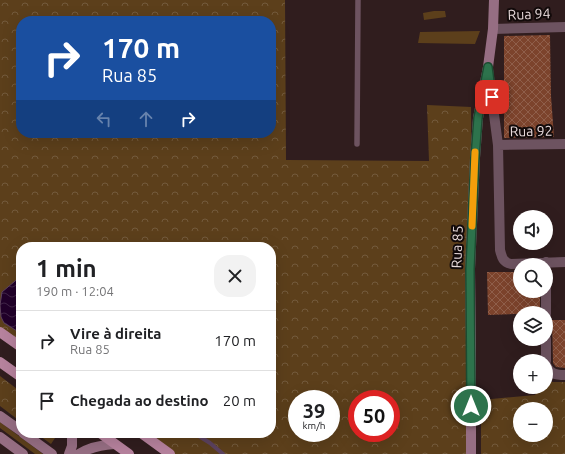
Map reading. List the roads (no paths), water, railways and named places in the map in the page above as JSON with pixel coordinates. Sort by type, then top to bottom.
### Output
[{"type":"main road","name":"Rua 85","points":[[471,454],[470,269],[475,158],[478,118],[488,67],[493,29],[494,0]]},
{"type":"main road","points":[[0,332],[16,343]]},
{"type":"main road","points":[[0,362],[16,373]]},
{"type":"main road","points":[[0,416],[16,427]]},
{"type":"main road","points":[[0,437],[23,454]]},
{"type":"main road","points":[[30,438],[52,454]]},
{"type":"main road","points":[[69,454],[72,446],[72,438]]},
{"type":"main road","points":[[106,438],[129,454]]},
{"type":"main road","points":[[148,438],[170,454]]},
{"type":"main road","points":[[79,454],[96,446],[114,444]]},
{"type":"street","name":"Rua 94","points":[[493,29],[565,27]]},
{"type":"street","name":"Rua 85","points":[[488,67],[498,145],[500,250],[503,260],[506,263],[513,264]]},
{"type":"street","name":"Rua 92","points":[[498,145],[565,144]]},
{"type":"street","points":[[553,262],[565,262]]},
{"type":"street","points":[[553,373],[555,375],[565,375]]},
{"type":"lane","points":[[358,0],[358,144]]},
{"type":"water","points":[[16,280],[16,330],[4,323],[1,317],[0,305],[2,292]]},
{"type":"waterway","points":[[202,438],[223,454]]}]
